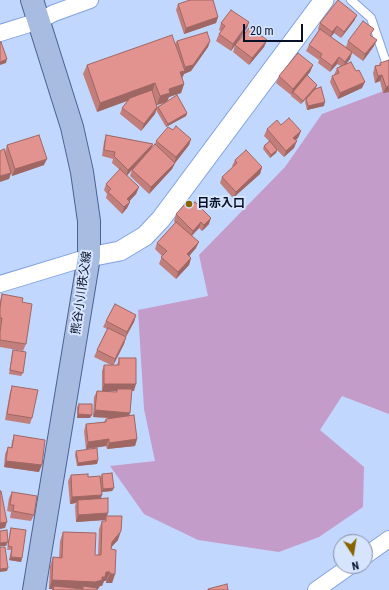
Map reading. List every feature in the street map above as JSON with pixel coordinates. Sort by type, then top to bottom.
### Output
[{"type":"main road","name":"熊谷小川秩父線","points":[[32,0],[72,127],[82,172],[89,221],[89,257],[34,590]]},
{"type":"street","points":[[0,33],[39,21],[54,13],[90,0]]},
{"type":"street","points":[[0,284],[89,257],[120,251],[145,236],[161,219],[324,0]]},
{"type":"street","points":[[373,550],[389,539]]},
{"type":"street","points":[[316,590],[339,574]]},
{"type":"lane","points":[[351,0],[371,18],[386,62],[389,61]]},
{"type":"shaded area","points":[[389,89],[389,414],[342,396],[320,430],[364,467],[363,507],[319,537],[279,552],[198,540],[144,514],[110,466],[155,461],[144,409],[138,310],[208,296],[199,255],[285,167],[322,114]]},
{"type":"building","points":[[190,0],[213,0],[218,17],[186,28],[178,4]]},
{"type":"building","points":[[338,0],[357,15],[344,32],[337,26],[332,32],[320,23]]},
{"type":"building","points":[[231,10],[249,22],[233,44],[219,34],[225,26],[221,23]]},
{"type":"building","points":[[363,21],[374,29],[370,35],[377,40],[365,54],[348,41]]},
{"type":"building","points":[[250,27],[267,40],[252,58],[235,45]]},
{"type":"building","points":[[320,29],[352,52],[345,62],[339,57],[332,66],[320,57],[322,54],[309,45]]},
{"type":"building","points":[[207,32],[210,41],[193,65],[185,67],[177,41]]},
{"type":"building","points":[[172,35],[185,71],[180,72],[184,84],[169,89],[170,93],[160,96],[155,83],[100,103],[87,65]]},
{"type":"building","points":[[1,42],[7,59],[0,62],[0,43]]},
{"type":"building","points":[[298,53],[313,65],[293,89],[279,76]]},
{"type":"building","points":[[389,60],[389,86],[386,87],[382,75],[378,76],[375,66],[381,65],[380,63]]},
{"type":"building","points":[[351,62],[356,71],[359,70],[365,82],[340,93],[332,76],[339,73],[337,68]]},
{"type":"building","points":[[307,75],[317,85],[303,101],[293,92]]},
{"type":"building","points":[[321,87],[325,102],[308,106],[306,99],[315,89]]},
{"type":"building","points":[[152,90],[157,107],[144,124],[122,108],[130,98]]},
{"type":"building","points":[[177,95],[187,113],[168,124],[158,107]]},
{"type":"building","points":[[289,118],[301,131],[293,138],[297,141],[286,151],[267,129],[277,120],[281,125]]},
{"type":"building","points":[[176,126],[191,139],[176,157],[156,141],[168,127],[173,130]]},
{"type":"building","points":[[39,135],[47,159],[15,169],[7,145]]},
{"type":"building","points":[[106,135],[153,144],[128,170],[114,156],[115,152],[104,150]]},
{"type":"building","points":[[270,141],[277,150],[271,155],[264,146]]},
{"type":"building","points":[[155,144],[175,163],[151,187],[132,170]]},
{"type":"building","points":[[4,149],[11,173],[0,176],[0,151]]},
{"type":"building","points":[[246,150],[262,167],[236,192],[222,177],[237,163],[235,160]]},
{"type":"building","points":[[120,169],[139,187],[127,199],[130,202],[124,207],[108,192],[111,189],[106,184]]},
{"type":"building","points":[[195,202],[211,218],[204,225],[201,222],[193,231],[176,214],[186,203],[189,207]]},
{"type":"building","points":[[176,222],[199,242],[187,254],[191,258],[178,272],[161,257],[167,251],[157,243]]},
{"type":"building","points":[[2,294],[23,298],[22,302],[32,304],[26,344],[0,340],[2,318],[0,318],[0,308]]},
{"type":"building","points":[[115,304],[136,315],[127,332],[106,321]]},
{"type":"building","points":[[108,328],[126,337],[115,359],[97,350]]},
{"type":"building","points":[[13,350],[26,352],[23,373],[10,370]]},
{"type":"building","points":[[119,358],[136,358],[136,384],[104,384],[104,365],[119,365]]},
{"type":"building","points":[[12,386],[38,390],[32,418],[7,414]]},
{"type":"building","points":[[117,389],[132,389],[130,413],[95,410],[97,391],[117,392]]},
{"type":"building","points":[[79,404],[92,404],[92,415],[78,414]]},
{"type":"building","points":[[134,415],[137,439],[109,443],[109,439],[88,442],[86,424],[106,422],[106,419]]},
{"type":"building","points":[[14,435],[45,440],[42,465],[6,461],[8,447],[12,448]]},
{"type":"building","points":[[97,448],[98,460],[78,463],[76,451]]},
{"type":"building","points":[[112,473],[114,488],[103,489],[102,474]]},
{"type":"building","points":[[88,474],[88,477],[100,476],[102,495],[72,497],[71,475]]},
{"type":"building","points":[[0,491],[7,522],[0,523]]},
{"type":"building","points":[[12,492],[37,496],[34,515],[13,511],[14,505],[10,505]]},
{"type":"building","points":[[108,498],[108,513],[78,515],[78,500]]},
{"type":"building","points":[[106,516],[122,516],[121,531],[112,542],[111,549],[116,550],[115,574],[106,572],[105,577],[102,577],[102,580],[95,582],[52,580],[53,557],[62,558],[63,532],[96,533],[95,555],[101,555],[102,521],[106,521]]},
{"type":"building","points":[[11,528],[26,530],[22,558],[11,557],[12,547],[8,546]]},
{"type":"building","points":[[7,530],[8,542],[0,543],[0,531]]},
{"type":"building","points":[[0,547],[5,547],[8,568],[0,569]]},
{"type":"building","points":[[227,584],[228,590],[208,590],[208,589]]},
{"type":"building","points":[[54,586],[83,589],[83,586],[97,588],[97,590],[53,590]]},
{"type":"place","name":"日赤入口","points":[[189,204]]}]
